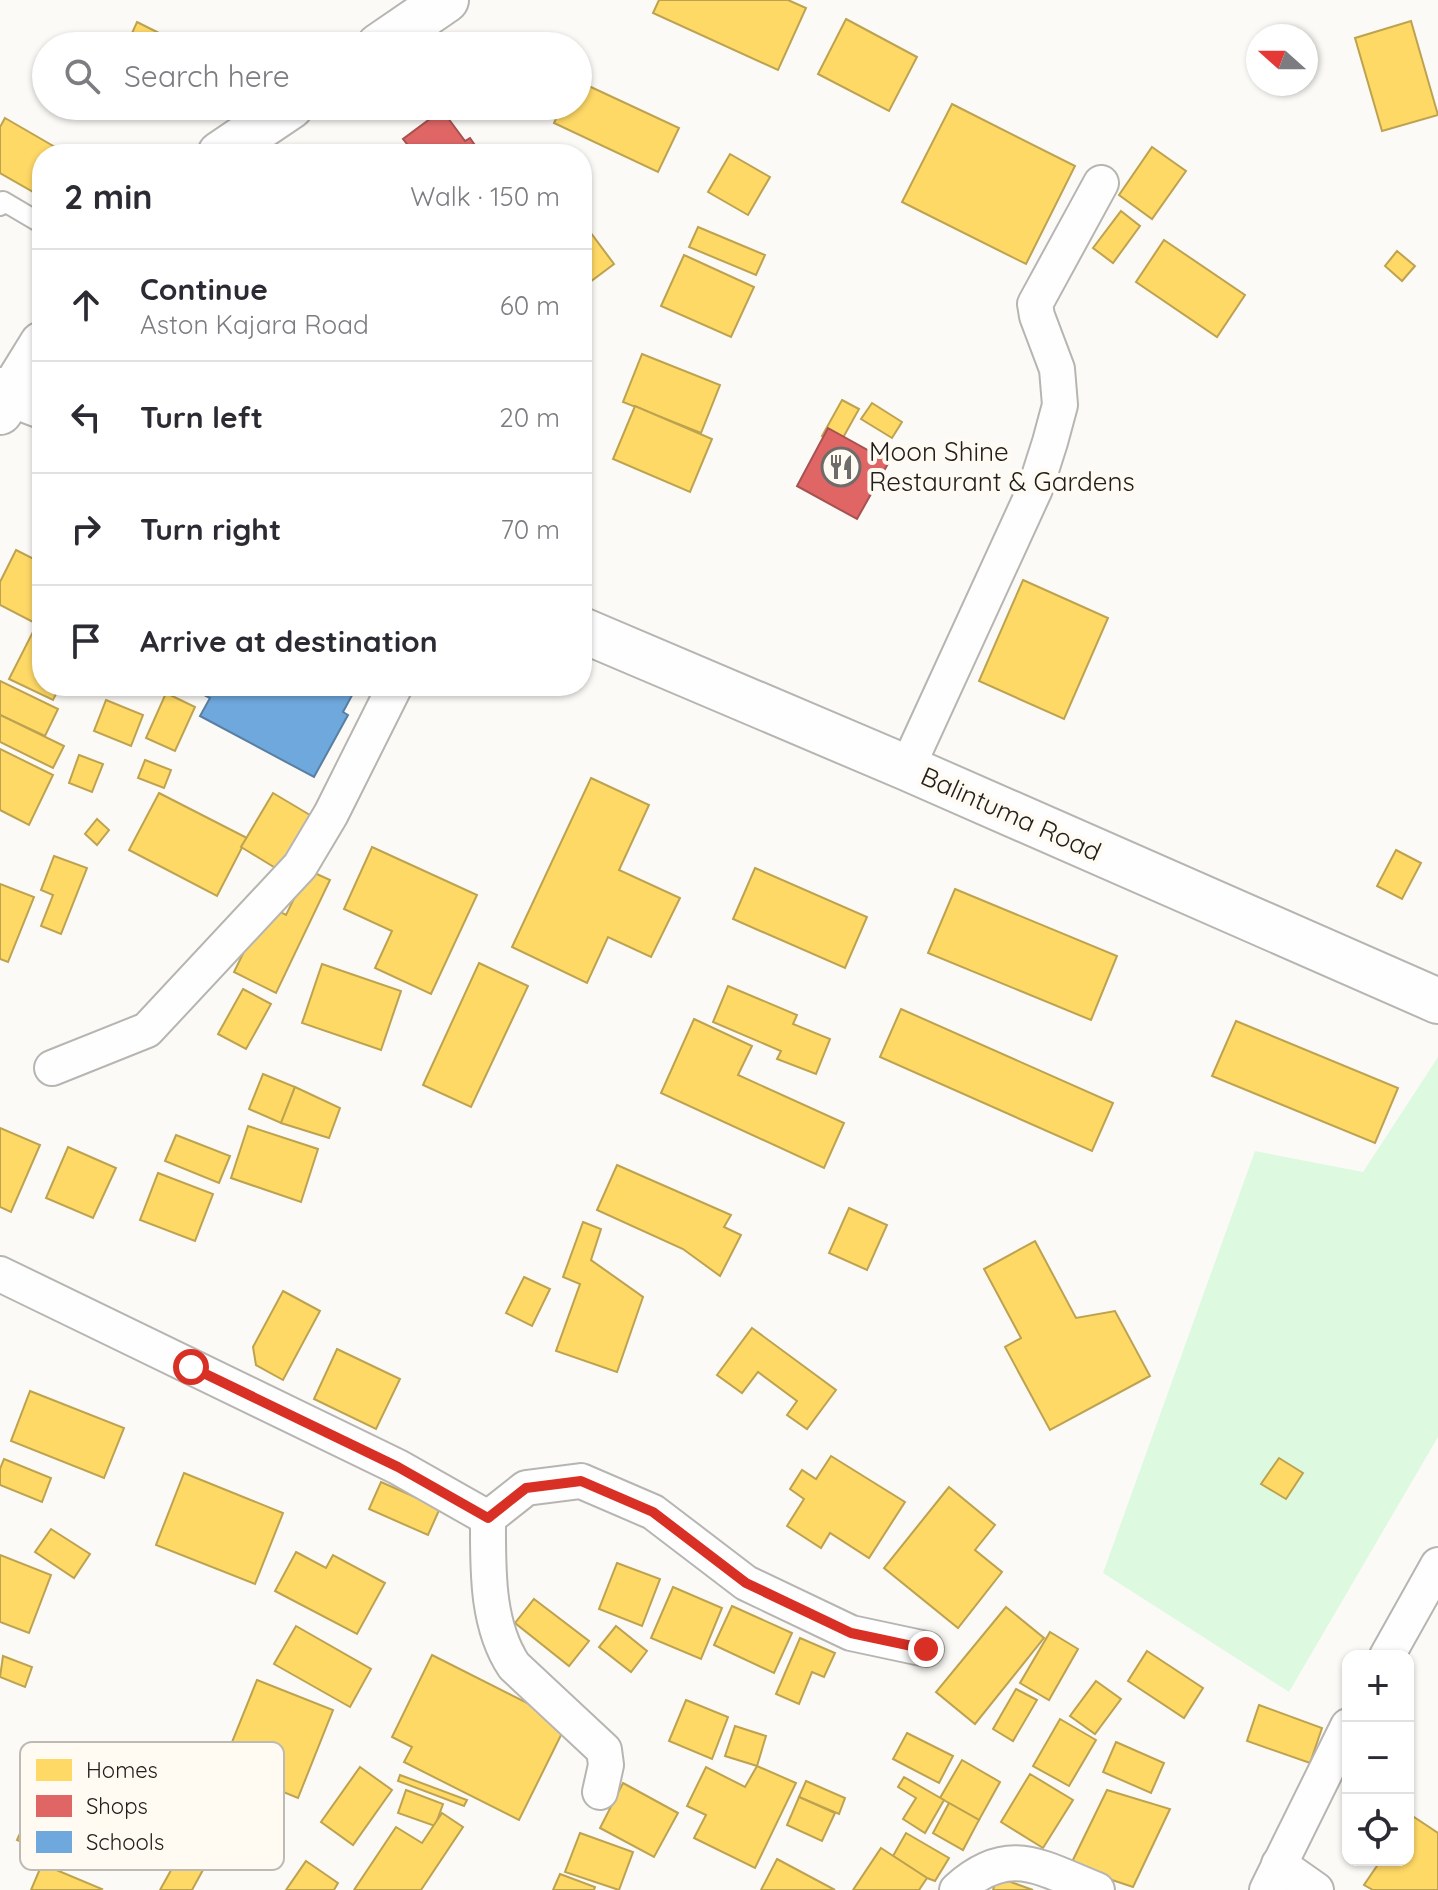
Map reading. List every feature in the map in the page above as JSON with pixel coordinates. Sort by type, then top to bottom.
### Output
[{"type":"main road","points":[[399,32],[446,0]]},
{"type":"main road","points":[[235,144],[270,120]]},
{"type":"main road","points":[[14,401],[32,364]]},
{"type":"main road","name":"Balintuma Road","points":[[592,634],[907,768],[1438,1001]]},
{"type":"street","points":[[907,768],[1035,489],[1060,405],[1057,369],[1035,304],[1101,183]]},
{"type":"street","points":[[52,1068],[147,1030],[300,866],[331,814],[390,696]]},
{"type":"street","points":[[0,1274],[398,1467],[488,1518]]},
{"type":"street","points":[[488,1518],[526,1488],[581,1481],[653,1512],[746,1583],[851,1633],[926,1649]]},
{"type":"street","points":[[488,1518],[489,1577],[494,1615],[505,1653],[514,1666],[604,1750],[606,1765],[600,1792]]},
{"type":"street","points":[[1390,1650],[1438,1565]]},
{"type":"street","points":[[1316,1890],[1273,1877],[1342,1738]]},
{"type":"street","points":[[957,1890],[971,1878],[999,1864],[1031,1863],[1097,1890]]},
{"type":"lane","points":[[0,206],[3,201],[32,218]]},
{"type":"green space","points":[[1438,1057],[1438,1437],[1289,1692],[1103,1573],[1255,1151],[1363,1172]]},
{"type":"building: Homes","points":[[659,0],[788,0],[806,8],[778,70],[653,13]]},
{"type":"building: Homes","points":[[846,19],[917,57],[889,111],[818,74]]},
{"type":"building: Homes","points":[[1411,21],[1438,115],[1382,131],[1355,38]]},
{"type":"building: Homes","points":[[137,22],[157,32],[132,32]]},
{"type":"building: Homes","points":[[592,88],[679,128],[658,172],[554,123],[555,120],[592,120]]},
{"type":"building: Homes","points":[[952,104],[1075,166],[1026,264],[902,202]]},
{"type":"building: Homes","points":[[5,118],[50,144],[32,144],[32,191],[0,173],[0,127]]},
{"type":"building: Homes","points":[[1152,147],[1186,171],[1152,219],[1119,195]]},
{"type":"building: Homes","points":[[730,154],[770,177],[748,215],[708,192]]},
{"type":"building: Homes","points":[[1121,211],[1140,226],[1113,263],[1093,248]]},
{"type":"building: Homes","points":[[698,227],[765,255],[756,275],[689,247]]},
{"type":"building: Homes","points":[[592,234],[614,264],[592,280]]},
{"type":"building: Homes","points":[[1164,240],[1245,295],[1217,337],[1136,282]]},
{"type":"building: Homes","points":[[1397,251],[1415,266],[1402,281],[1385,266]]},
{"type":"building: Homes","points":[[684,255],[754,287],[731,337],[661,306]]},
{"type":"building: Homes","points":[[642,354],[720,385],[701,433],[623,402]]},
{"type":"building: Homes","points":[[842,400],[859,409],[839,445],[822,436]]},
{"type":"building: Homes","points":[[872,403],[902,422],[892,438],[861,419]]},
{"type":"building: Homes","points":[[635,406],[712,439],[690,492],[613,459]]},
{"type":"building: Homes","points":[[16,550],[32,558],[32,621],[0,605],[0,582]]},
{"type":"building: Homes","points":[[1023,580],[1108,618],[1064,719],[979,681]]},
{"type":"building: Homes","points":[[32,634],[32,690],[9,679]]},
{"type":"building: Homes","points":[[0,681],[58,709],[45,736],[0,715]]},
{"type":"building: Homes","points":[[165,696],[172,696],[195,707],[175,751],[146,738]]},
{"type":"building: Homes","points":[[106,700],[143,715],[131,746],[94,731]]},
{"type":"building: Homes","points":[[0,715],[64,746],[53,768],[0,742]]},
{"type":"building: Homes","points":[[0,749],[53,775],[29,825],[0,810]]},
{"type":"building: Homes","points":[[79,755],[103,764],[92,792],[69,783]]},
{"type":"building: Homes","points":[[145,760],[171,770],[164,788],[138,778]]},
{"type":"building: Homes","points":[[591,778],[649,805],[619,870],[680,898],[651,957],[608,937],[587,983],[512,947]]},
{"type":"building: Homes","points":[[159,793],[247,838],[217,896],[129,850]]},
{"type":"building: Homes","points":[[273,793],[315,818],[282,872],[241,847]]},
{"type":"building: Homes","points":[[97,819],[109,830],[97,845],[85,834]]},
{"type":"building: Homes","points":[[372,847],[477,895],[431,994],[375,968],[392,931],[344,909]]},
{"type":"building: Homes","points":[[1396,850],[1421,863],[1402,899],[1377,886]]},
{"type":"building: Homes","points":[[54,856],[87,868],[61,934],[41,926],[53,895],[41,890]]},
{"type":"building: Homes","points":[[755,868],[867,917],[845,968],[733,919]]},
{"type":"building: Homes","points":[[308,870],[330,880],[276,993],[234,972],[267,905],[286,915]]},
{"type":"building: Homes","points":[[0,884],[34,897],[8,962],[0,959]]},
{"type":"building: Homes","points":[[955,889],[1117,956],[1091,1020],[928,953]]},
{"type":"building: Homes","points":[[479,963],[528,986],[471,1107],[423,1085]]},
{"type":"building: Homes","points":[[322,964],[401,991],[381,1050],[302,1023]]},
{"type":"building: Homes","points":[[728,986],[797,1015],[793,1024],[830,1039],[816,1074],[777,1059],[781,1051],[713,1022]]},
{"type":"building: Homes","points":[[243,989],[271,1004],[246,1049],[218,1034]]},
{"type":"building: Homes","points":[[901,1009],[1113,1103],[1092,1151],[880,1057]]},
{"type":"building: Homes","points":[[694,1019],[752,1046],[738,1075],[844,1123],[824,1168],[661,1093]]},
{"type":"building: Homes","points":[[1236,1021],[1398,1088],[1375,1143],[1212,1076]]},
{"type":"building: Homes","points":[[263,1074],[295,1087],[281,1123],[249,1109]]},
{"type":"building: Homes","points":[[295,1087],[340,1108],[329,1138],[281,1123]]},
{"type":"building: Homes","points":[[248,1126],[318,1149],[301,1202],[231,1178]]},
{"type":"building: Homes","points":[[0,1128],[40,1145],[11,1212],[0,1207]]},
{"type":"building: Homes","points":[[176,1135],[230,1156],[219,1183],[165,1161]]},
{"type":"building: Homes","points":[[68,1147],[116,1168],[93,1218],[46,1198]]},
{"type":"building: Homes","points":[[617,1165],[731,1215],[724,1227],[741,1235],[720,1276],[683,1249],[597,1210]]},
{"type":"building: Homes","points":[[158,1173],[213,1194],[195,1241],[140,1220]]},
{"type":"building: Homes","points":[[849,1208],[887,1225],[867,1270],[829,1253]]},
{"type":"building: Homes","points":[[583,1222],[601,1229],[591,1260],[643,1297],[617,1372],[556,1351],[580,1284],[563,1277]]},
{"type":"building: Homes","points":[[1035,1241],[1076,1318],[1115,1311],[1150,1376],[1050,1430],[1005,1347],[1021,1338],[984,1269]]},
{"type":"building: Homes","points":[[524,1277],[550,1289],[532,1326],[506,1313]]},
{"type":"building: Homes","points":[[283,1291],[320,1311],[283,1380],[256,1365],[253,1347]]},
{"type":"building: Homes","points":[[752,1328],[836,1390],[807,1429],[787,1415],[797,1401],[758,1372],[742,1393],[717,1375]]},
{"type":"building: Homes","points":[[337,1349],[400,1379],[376,1429],[314,1399]]},
{"type":"building: Homes","points":[[30,1391],[124,1428],[104,1478],[11,1441]]},
{"type":"building: Homes","points":[[831,1456],[905,1502],[869,1558],[830,1533],[821,1548],[787,1526],[804,1499],[790,1489],[802,1470],[816,1479]]},
{"type":"building: Homes","points":[[1279,1458],[1303,1473],[1286,1499],[1261,1484]]},
{"type":"building: Homes","points":[[4,1459],[51,1478],[42,1502],[0,1485],[0,1469]]},
{"type":"building: Homes","points":[[184,1473],[283,1513],[255,1584],[156,1545]]},
{"type":"building: Homes","points":[[381,1482],[440,1508],[428,1535],[369,1509]]},
{"type":"building: Homes","points":[[949,1487],[995,1525],[975,1550],[1002,1572],[958,1628],[884,1568]]},
{"type":"building: Homes","points":[[51,1529],[90,1554],[74,1578],[35,1552]]},
{"type":"building: Homes","points":[[296,1552],[326,1568],[333,1555],[385,1583],[357,1634],[275,1591]]},
{"type":"building: Homes","points":[[0,1555],[51,1575],[29,1633],[0,1622]]},
{"type":"building: Homes","points":[[617,1563],[660,1579],[642,1626],[599,1609]]},
{"type":"building: Homes","points":[[673,1587],[722,1608],[701,1659],[651,1638]]},
{"type":"building: Homes","points":[[534,1599],[589,1641],[569,1666],[515,1623]]},
{"type":"building: Homes","points":[[732,1606],[792,1633],[774,1673],[714,1645]]},
{"type":"building: Homes","points":[[1006,1607],[1044,1638],[975,1724],[936,1692]]},
{"type":"building: Homes","points":[[296,1626],[371,1669],[350,1707],[274,1664]]},
{"type":"building: Homes","points":[[616,1626],[647,1651],[631,1672],[599,1647]]},
{"type":"building: Homes","points":[[1050,1632],[1078,1649],[1049,1700],[1020,1683]]},
{"type":"building: Homes","points":[[800,1638],[835,1653],[824,1677],[812,1672],[799,1704],[776,1694]]},
{"type":"building: Homes","points":[[1147,1651],[1203,1688],[1184,1718],[1128,1681]]},
{"type":"building: Homes","points":[[432,1655],[567,1723],[519,1820],[404,1762],[412,1747],[392,1737]]},
{"type":"building: Homes","points":[[3,1656],[32,1667],[25,1687],[0,1677]]},
{"type":"building: Homes","points":[[257,1680],[333,1710],[298,1798],[284,1792],[284,1742],[232,1742]]},
{"type":"building: Homes","points":[[1096,1681],[1121,1699],[1095,1734],[1070,1716]]},
{"type":"building: Homes","points":[[1016,1689],[1037,1700],[1013,1741],[993,1729]]},
{"type":"building: Homes","points":[[686,1700],[728,1717],[712,1759],[669,1741]]},
{"type":"building: Homes","points":[[1259,1705],[1322,1728],[1310,1763],[1247,1741]]},
{"type":"building: Homes","points":[[1060,1719],[1096,1740],[1069,1786],[1033,1766]]},
{"type":"building: Homes","points":[[735,1726],[766,1736],[757,1766],[725,1756]]},
{"type":"building: Homes","points":[[907,1733],[953,1756],[939,1783],[893,1759]]},
{"type":"building: Homes","points":[[1116,1742],[1164,1763],[1151,1793],[1103,1772]]},
{"type":"building: Homes","points":[[962,1760],[1000,1782],[979,1820],[940,1798]]},
{"type":"building: Homes","points":[[757,1766],[796,1783],[755,1868],[694,1838],[706,1815],[687,1806],[706,1767],[745,1787]]},
{"type":"building: Homes","points":[[360,1767],[392,1790],[353,1845],[321,1822]]},
{"type":"building: Homes","points":[[1030,1774],[1073,1800],[1043,1848],[1001,1822]]},
{"type":"building: Homes","points":[[400,1775],[467,1800],[464,1806],[398,1781]]},
{"type":"building: Homes","points":[[904,1777],[944,1800],[925,1833],[903,1819],[916,1798],[898,1787]]},
{"type":"building: Homes","points":[[806,1781],[845,1798],[839,1814],[799,1797]]},
{"type":"building: Homes","points":[[623,1783],[678,1813],[654,1857],[600,1828]]},
{"type":"building: Homes","points":[[406,1790],[443,1804],[435,1826],[398,1813]]},
{"type":"building: Homes","points":[[1107,1790],[1170,1809],[1133,1887],[1070,1866]]},
{"type":"building: Homes","points":[[799,1797],[835,1813],[822,1841],[787,1825]]},
{"type":"building: Homes","points":[[949,1803],[979,1820],[963,1850],[933,1833]]},
{"type":"building: Homes","points":[[442,1813],[463,1827],[421,1890],[354,1890],[396,1827],[422,1843]]},
{"type":"building: Homes","points":[[1414,1817],[1438,1833],[1438,1890],[1373,1890],[1364,1885],[1377,1866],[1414,1866]]},
{"type":"building: Homes","points":[[580,1833],[633,1852],[619,1890],[565,1872]]},
{"type":"building: Homes","points":[[906,1833],[949,1858],[935,1881],[893,1856]]},
{"type":"building: Homes","points":[[881,1848],[927,1878],[919,1890],[853,1890]]},
{"type":"building: Homes","points":[[777,1859],[835,1890],[761,1890]]},
{"type":"building: Homes","points":[[306,1861],[338,1883],[334,1890],[286,1890]]},
{"type":"building: Homes","points":[[39,1870],[56,1870],[102,1889],[101,1890],[31,1890]]},
{"type":"building: Homes","points":[[171,1870],[203,1870],[192,1890],[160,1890]]},
{"type":"building: Homes","points":[[560,1874],[595,1887],[594,1890],[553,1890]]},
{"type":"building: Homes","points":[[997,1877],[1033,1890],[993,1890]]},
{"type":"building: Shops","points":[[429,120],[449,120],[465,141],[470,138],[474,144],[407,144],[403,139]]},
{"type":"building: Shops","points":[[828,428],[889,462],[857,519],[797,486]]},
{"type":"building: Schools","points":[[206,696],[352,696],[343,712],[348,715],[314,777],[200,716],[210,698]]},
{"type":"place","name":"Moon Shine Restaurant & Gardens","points":[[841,467]]},
{"type":"route","points":[[191,1367],[398,1467],[488,1518],[526,1488],[581,1481],[653,1512],[746,1583],[851,1633],[926,1649]]}]
